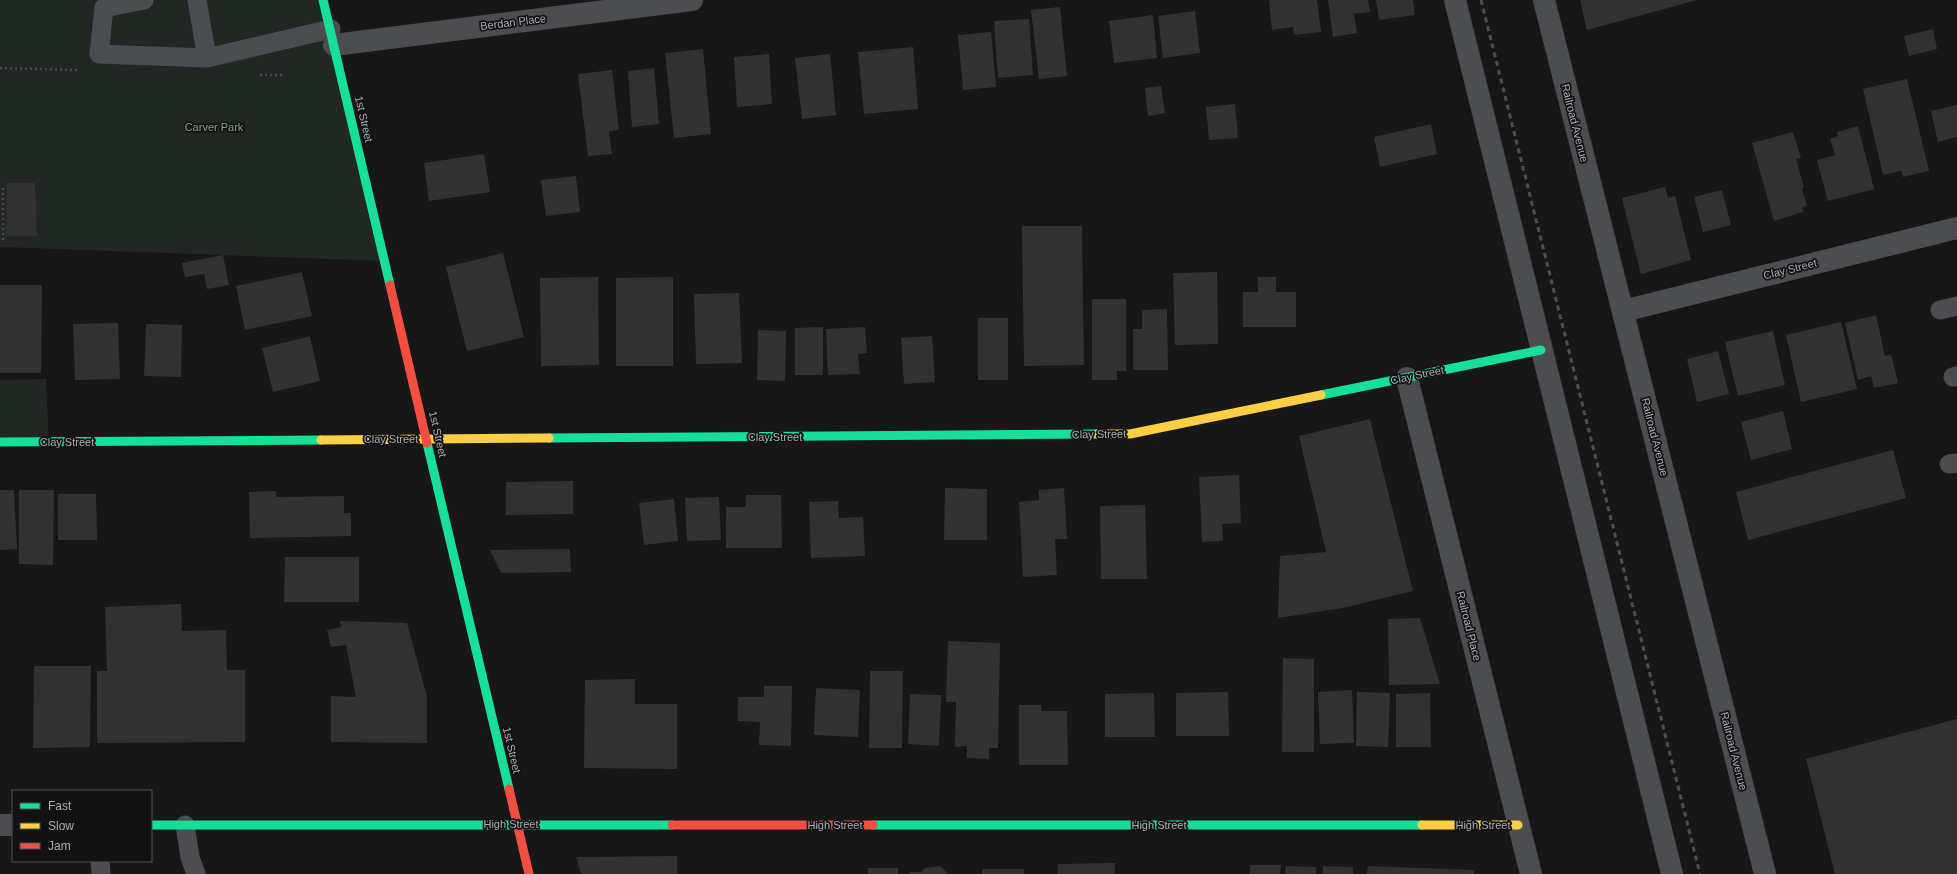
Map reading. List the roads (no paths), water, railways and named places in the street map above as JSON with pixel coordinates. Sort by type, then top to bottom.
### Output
[{"type":"street","name":"1st Street","points":[[323,0],[528,874]]},
{"type":"street","name":"Berdan Place","points":[[332,37],[692,0]]},
{"type":"street","points":[[1455,0],[1672,874]]},
{"type":"street","name":"Railroad Avenue","points":[[1544,0],[1765,874]]},
{"type":"street","name":"Clay Street","points":[[1623,311],[1957,228]]},
{"type":"street","name":"Clay Street","points":[[0,442],[1130,434],[1541,350]]},
{"type":"street","name":"Railroad Place","points":[[1407,378],[1531,874]]},
{"type":"street","points":[[0,825],[12,825]]},
{"type":"street","name":"High Street","points":[[152,825],[1518,825]]},
{"type":"lane","points":[[144,0],[104,8],[99,54],[207,58],[332,37]]},
{"type":"lane","points":[[197,0],[207,58]]},
{"type":"lane","points":[[185,825],[190,856],[196,874]]},
{"type":"lane","points":[[100,862],[101,874]]},
{"type":"railway","points":[[1481,0],[1700,874]]},
{"type":"park label","name":"Carver Park","points":[[214,127]]}]
